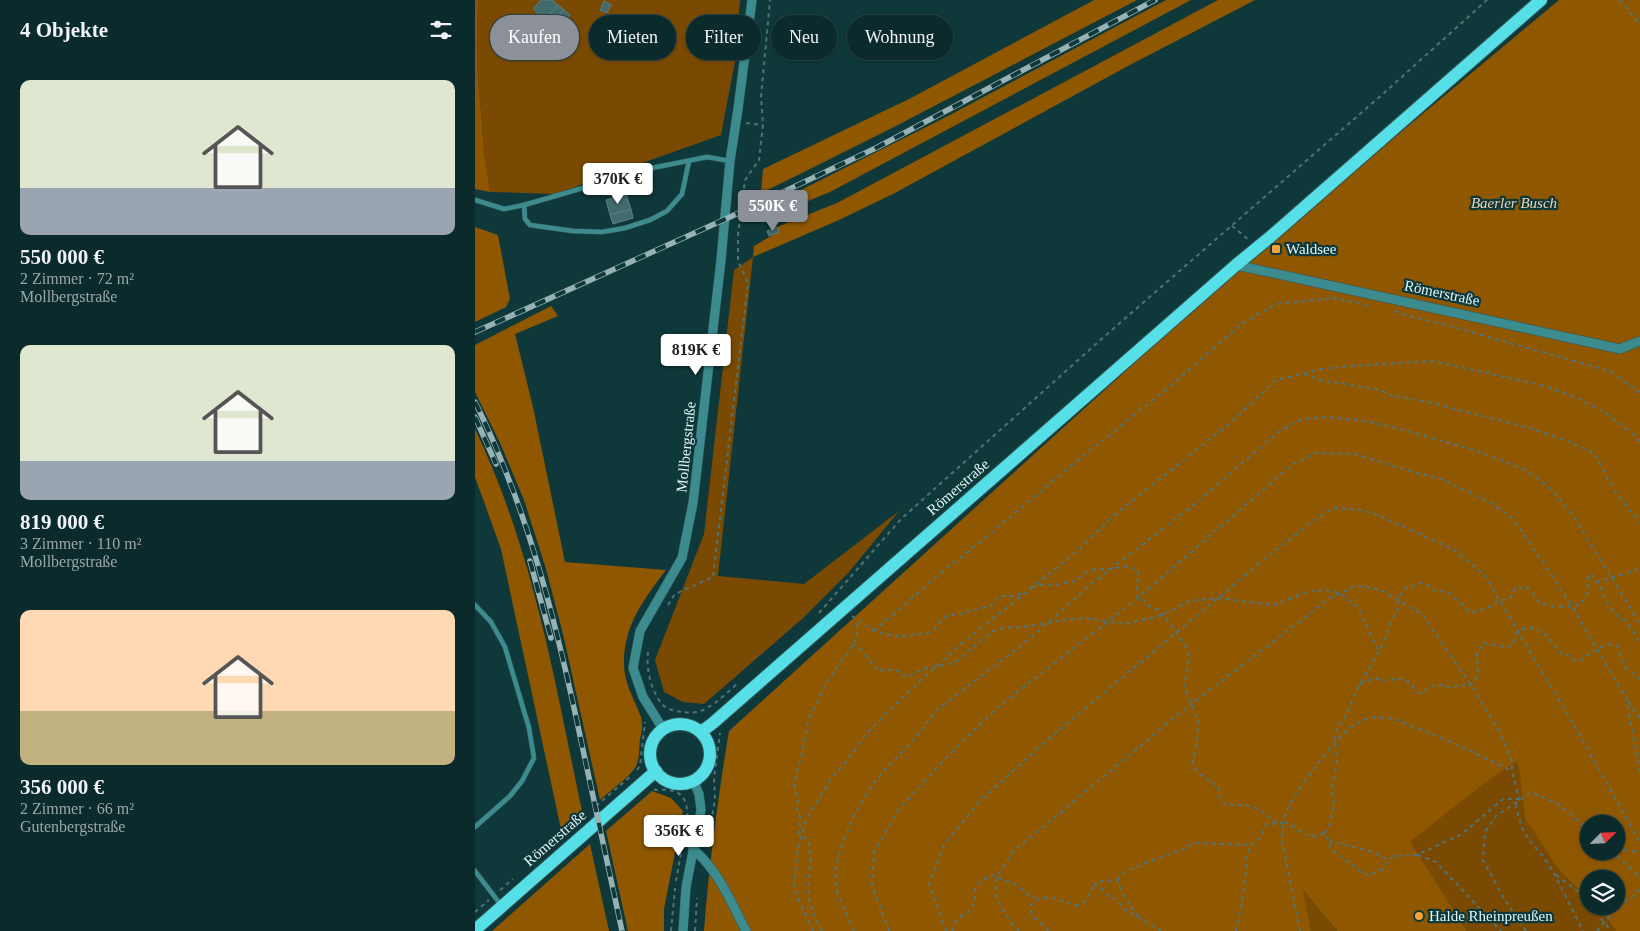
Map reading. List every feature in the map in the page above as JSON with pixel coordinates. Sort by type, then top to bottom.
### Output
[{"type":"main road","name":"Römerstraße","points":[[701,732],[1541,0]]},
{"type":"main road","points":[[679,724],[687,725],[701,732],[707,741],[709,759],[701,775],[685,783],[651,776],[651,744],[663,729],[670,725],[679,724]]},
{"type":"main road","name":"Römerstraße","points":[[475,930],[651,776]]},
{"type":"street","name":"Mollbergstraße","points":[[663,729],[643,697],[633,668],[639,631],[681,558],[693,503],[721,260],[730,161],[752,0]]},
{"type":"street","name":"Römerstraße","points":[[1236,265],[1621,349],[1640,341]]},
{"type":"street","points":[[683,931],[686,887],[701,810],[699,794],[693,780]]},
{"type":"street","points":[[693,848],[705,859],[718,878],[746,931]]},
{"type":"lane","points":[[475,200],[504,209],[652,168],[707,157],[730,161]]},
{"type":"lane","points":[[524,205],[525,219],[530,225],[592,232],[625,228],[650,220],[667,210],[682,194],[689,161]]},
{"type":"lane","points":[[475,605],[491,622],[505,648],[529,728],[534,758],[522,781],[510,796],[475,827]]},
{"type":"lane","points":[[475,871],[502,906]]},
{"type":"path","points":[[664,611],[675,594],[713,577],[748,283],[738,262],[738,235],[745,180],[759,160],[763,125],[761,97],[771,0]]},
{"type":"path","points":[[814,618],[901,519],[1106,335],[1384,93],[1487,0]]},
{"type":"path","points":[[1620,0],[1640,24]]},
{"type":"path","points":[[736,122],[763,125]]},
{"type":"path","points":[[1231,226],[1258,247]]},
{"type":"path","points":[[875,631],[935,578],[1163,392],[1243,323],[1276,304],[1333,298],[1373,306]]},
{"type":"path","points":[[1390,309],[1408,316],[1610,371],[1640,393]]},
{"type":"path","points":[[813,931],[794,889],[797,854],[808,818],[832,777],[867,733],[906,694],[961,644],[1075,553],[1112,517],[1230,424],[1276,380],[1322,369],[1433,361],[1545,386],[1575,397],[1609,415],[1631,432],[1640,442]]},
{"type":"path","points":[[1304,374],[1323,382],[1380,390],[1390,395],[1428,402],[1530,428],[1567,441],[1594,453],[1614,490],[1640,523]]},
{"type":"path","points":[[854,931],[837,892],[835,871],[841,847],[854,816],[867,793],[881,774],[917,736],[939,709],[1028,640],[1111,569],[1197,502],[1281,430],[1302,419],[1328,417],[1389,426],[1474,450],[1523,468],[1553,491],[1576,520],[1640,624]]},
{"type":"path","points":[[889,931],[873,885],[874,853],[898,811],[944,760],[997,708],[1138,598],[1293,464],[1316,453],[1356,454],[1441,479],[1491,503],[1513,518],[1572,606],[1626,698],[1640,718]]},
{"type":"path","points":[[946,931],[929,884],[944,845],[978,803],[1046,741],[1218,598],[1316,519],[1336,508],[1361,510],[1374,514],[1453,548],[1484,574],[1571,720],[1640,842]]},
{"type":"path","points":[[843,609],[875,631],[900,637],[929,633],[947,616],[992,605],[998,598],[1003,596],[1016,596],[1031,588],[1045,584],[1055,585],[1075,581],[1095,569],[1127,566],[1138,570],[1139,575],[1135,591],[1138,598],[1159,610],[1188,650],[1189,660],[1184,686],[1197,721],[1197,742],[1193,766],[1199,774],[1219,787],[1219,798],[1222,802],[1249,806],[1265,812],[1275,822],[1288,823],[1307,835],[1318,836],[1327,830],[1334,805],[1332,788],[1337,763],[1335,735],[1360,684],[1379,652],[1399,607],[1398,600],[1404,589],[1422,584],[1428,585],[1436,591],[1448,592],[1467,610],[1473,612],[1488,608],[1499,600],[1510,598],[1513,594],[1513,589],[1516,587],[1528,588],[1541,603],[1555,606],[1572,606],[1582,602],[1587,594],[1588,575],[1593,576],[1601,588],[1604,598],[1616,615],[1627,622],[1640,643]]},
{"type":"path","points":[[1596,582],[1635,570],[1640,566]]},
{"type":"path","points":[[1019,931],[1009,920],[998,900],[996,887],[997,878],[1015,850],[1191,704],[1330,598],[1355,586],[1383,591],[1422,614],[1471,685],[1500,732],[1512,761],[1512,771],[1519,799],[1516,807],[1522,828],[1554,873],[1583,931]]},
{"type":"path","points":[[853,644],[859,647],[875,668],[883,670],[895,669],[904,676],[908,676],[920,670],[954,662],[991,632],[1007,627],[1023,627],[1084,618],[1125,624],[1163,615],[1189,601],[1218,598],[1274,605],[1307,592],[1326,590],[1340,593],[1357,606],[1379,652]]},
{"type":"path","points":[[822,931],[809,900],[808,880],[811,858],[808,840],[799,833],[800,818],[797,811],[794,784],[809,717],[824,687],[857,636],[857,620]]},
{"type":"path","points":[[1471,685],[1478,676],[1477,654],[1483,643],[1507,647],[1513,645],[1517,632],[1525,627],[1541,631],[1561,654],[1568,655],[1574,660],[1579,661],[1597,649],[1613,644],[1618,647],[1624,666],[1640,679]]},
{"type":"path","points":[[648,652],[648,668],[654,690],[665,706],[676,711],[690,713],[704,710],[742,680]]},
{"type":"path","points":[[1360,684],[1375,678],[1382,680],[1403,679],[1410,682],[1418,693],[1422,694],[1429,687],[1437,684],[1451,688],[1459,684],[1471,685]]},
{"type":"path","points":[[1626,698],[1640,772]]},
{"type":"path","points":[[665,706],[644,723],[645,730],[638,770],[651,776],[656,790],[675,790],[684,798],[688,819],[686,827]]},
{"type":"path","points":[[1300,931],[1282,840],[1282,822],[1294,798],[1336,740],[1365,719],[1377,717],[1394,719],[1445,739],[1512,771]]},
{"type":"path","points":[[707,836],[715,798],[714,778],[720,731],[713,723]]},
{"type":"path","points":[[1526,931],[1503,898],[1483,860],[1485,832],[1496,816],[1530,793],[1555,802],[1580,823]]},
{"type":"path","points":[[1417,855],[1462,834],[1503,799],[1519,799]]},
{"type":"path","points":[[1236,931],[1247,864],[1245,857],[1251,845],[1259,839],[1267,824],[1282,822]]},
{"type":"path","points":[[1324,833],[1329,840],[1330,848],[1362,873],[1371,875],[1381,870],[1391,858]]},
{"type":"path","points":[[1329,840],[1370,851],[1385,858],[1417,855],[1436,862],[1501,931]]},
{"type":"path","points":[[952,931],[958,918],[969,912],[972,908],[974,891],[978,883],[992,874],[997,878],[1019,886],[1029,896],[1055,898],[1068,904],[1079,905],[1085,901],[1095,884],[1101,881],[1117,880],[1126,871],[1185,849],[1194,843],[1251,845]]},
{"type":"path","points":[[1625,850],[1640,854]]},
{"type":"path","points":[[1621,860],[1640,877]]},
{"type":"path","points":[[1554,873],[1580,893]]},
{"type":"path","points":[[1117,880],[1123,894],[1138,917]]},
{"type":"path","points":[[1095,884],[1108,896],[1117,900],[1124,910],[1161,931]]},
{"type":"path","points":[[1597,931],[1618,906],[1640,889]]},
{"type":"path","points":[[695,931],[697,892]]},
{"type":"path","points":[[1040,898],[1031,905],[1031,910],[1035,920],[1044,924],[1048,931]]},
{"type":"path","points":[[1598,915],[1611,931]]},
{"type":"shaded area","points":[[478,0],[740,0],[739,15],[686,15],[686,60],[735,60],[721,135],[555,194],[490,192],[485,159],[477,65]]},
{"type":"shaded area","points":[[753,257],[718,576],[804,584],[899,511],[849,572],[802,619],[704,704],[683,702],[664,692],[655,660],[704,534],[734,270]]},
{"type":"shaded area","points":[[1517,760],[1520,775],[1559,870],[1580,891],[1580,915],[1603,915],[1616,931],[1467,931],[1409,842],[1487,780]]},
{"type":"shaded area","points":[[1302,889],[1337,931],[1311,931]]},
{"type":"green space","points":[[475,0],[478,0],[477,65],[485,159],[490,192],[475,189]]},
{"type":"green space","points":[[1094,0],[1137,0],[894,127],[761,193],[763,169],[909,99]]},
{"type":"green space","points":[[1166,0],[1191,0],[830,192],[786,210],[783,199],[948,116]]},
{"type":"green space","points":[[1218,0],[1255,0],[1128,66],[893,194],[839,220],[753,257],[754,246],[778,232],[777,227],[837,203]]},
{"type":"green space","name":"Halde Rheinpreußen","points":[[1559,0],[1640,0],[1640,931],[1616,931],[1603,915],[1625,915],[1625,870],[1580,870],[1580,891],[1559,870],[1525,818],[1517,761],[1487,781],[1410,842],[1467,931],[1337,931],[1303,890],[1311,931],[704,931],[714,831],[729,731],[1249,259]]},
{"type":"green space","points":[[475,227],[498,235],[510,299],[506,307],[475,322]]},
{"type":"green space","points":[[551,306],[558,316],[515,334],[533,407],[565,562],[666,570],[638,611],[628,633],[624,658],[625,675],[642,722],[637,763],[630,774],[600,800],[563,634],[546,569],[524,500],[500,443],[475,392],[475,345]]},
{"type":"green space","points":[[475,429],[513,523],[528,570],[552,668],[583,816],[562,834],[501,549],[475,477]]},
{"type":"green space","points":[[652,791],[671,798],[683,811],[664,909],[664,931],[628,931],[606,831]]},
{"type":"green space","points":[[590,844],[609,931],[492,931]]},
{"type":"building","points":[[541,0],[552,0],[558,5],[549,15],[540,15],[533,9]]},
{"type":"building","points":[[604,1],[611,5],[607,13],[600,10]]},
{"type":"building","points":[[558,5],[564,10],[560,15],[551,13]]},
{"type":"building","points":[[564,10],[570,15],[559,15]]},
{"type":"building","points":[[626,194],[631,209],[610,215],[606,200]]},
{"type":"building","points":[[631,209],[633,218],[613,224],[610,215]]},
{"type":"building","points":[[777,227],[779,232],[769,236],[767,231]]},
{"type":"railway","points":[[475,332],[741,212],[878,147],[1155,0]]},
{"type":"railway","points":[[475,402],[511,485],[526,527],[551,613],[622,931]]},
{"type":"railway","points":[[475,417],[496,464]]},
{"type":"railway","points":[[530,561],[551,638]]},
{"type":"place","name":"Waldsee","points":[[1276,249]]},
{"type":"place","name":"Halde Rheinpreußen","points":[[1419,916]]},
{"type":"park label","name":"Baerler Busch","points":[[1514,203]]}]
